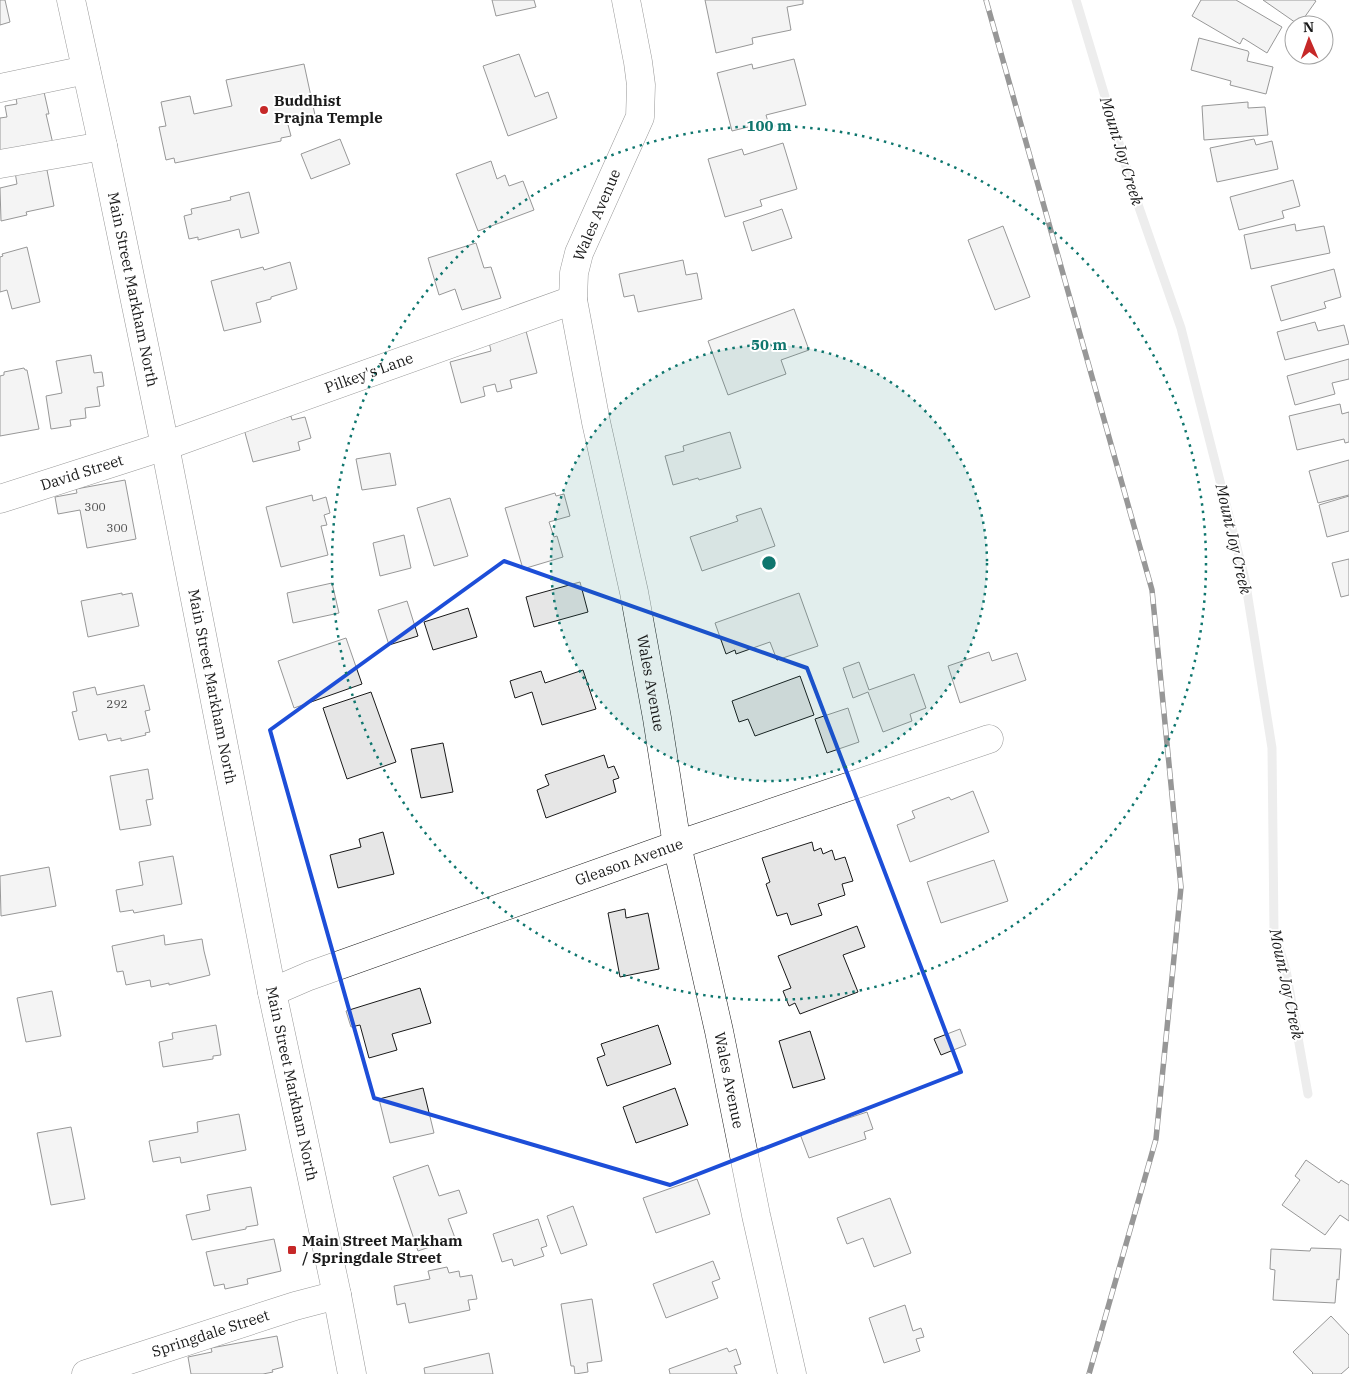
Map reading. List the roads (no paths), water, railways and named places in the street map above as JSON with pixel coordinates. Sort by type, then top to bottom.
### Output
[{"type":"street","name":"Main Street Markham North","points":[[71,0],[104,146],[272,992],[337,1295],[352,1374]]},
{"type":"street","name":"Wales Avenue","points":[[626,0],[642,95],[640,117],[579,253],[574,273],[573,300],[596,422],[634,592],[677,844],[792,1374]]},
{"type":"street","points":[[0,88],[86,70]]},
{"type":"street","points":[[0,164],[104,146]]},
{"type":"street","name":"Pilkey's Lane","points":[[164,446],[573,300]]},
{"type":"street","name":"David Street","points":[[0,499],[164,446]]},
{"type":"street","name":"Gleason Avenue","points":[[272,992],[309,976],[677,844],[990,740]]},
{"type":"street","name":"Springdale Street","points":[[86,1374],[133,1367],[287,1309],[337,1295]]},
{"type":"waterway","name":"Mount Joy Creek","points":[[1076,0],[1134,193],[1181,328],[1245,579],[1272,748],[1274,932],[1286,970],[1308,1094]]},
{"type":"railway","points":[[986,0],[1152,590],[1181,887],[1156,1139],[1089,1374]]},
{"type":"place","name":"Buddhist Prajna Temple","points":[[264,110]]},
{"type":"place","name":"Main Street Markham / Springdale Street","points":[[292,1250]]}]
